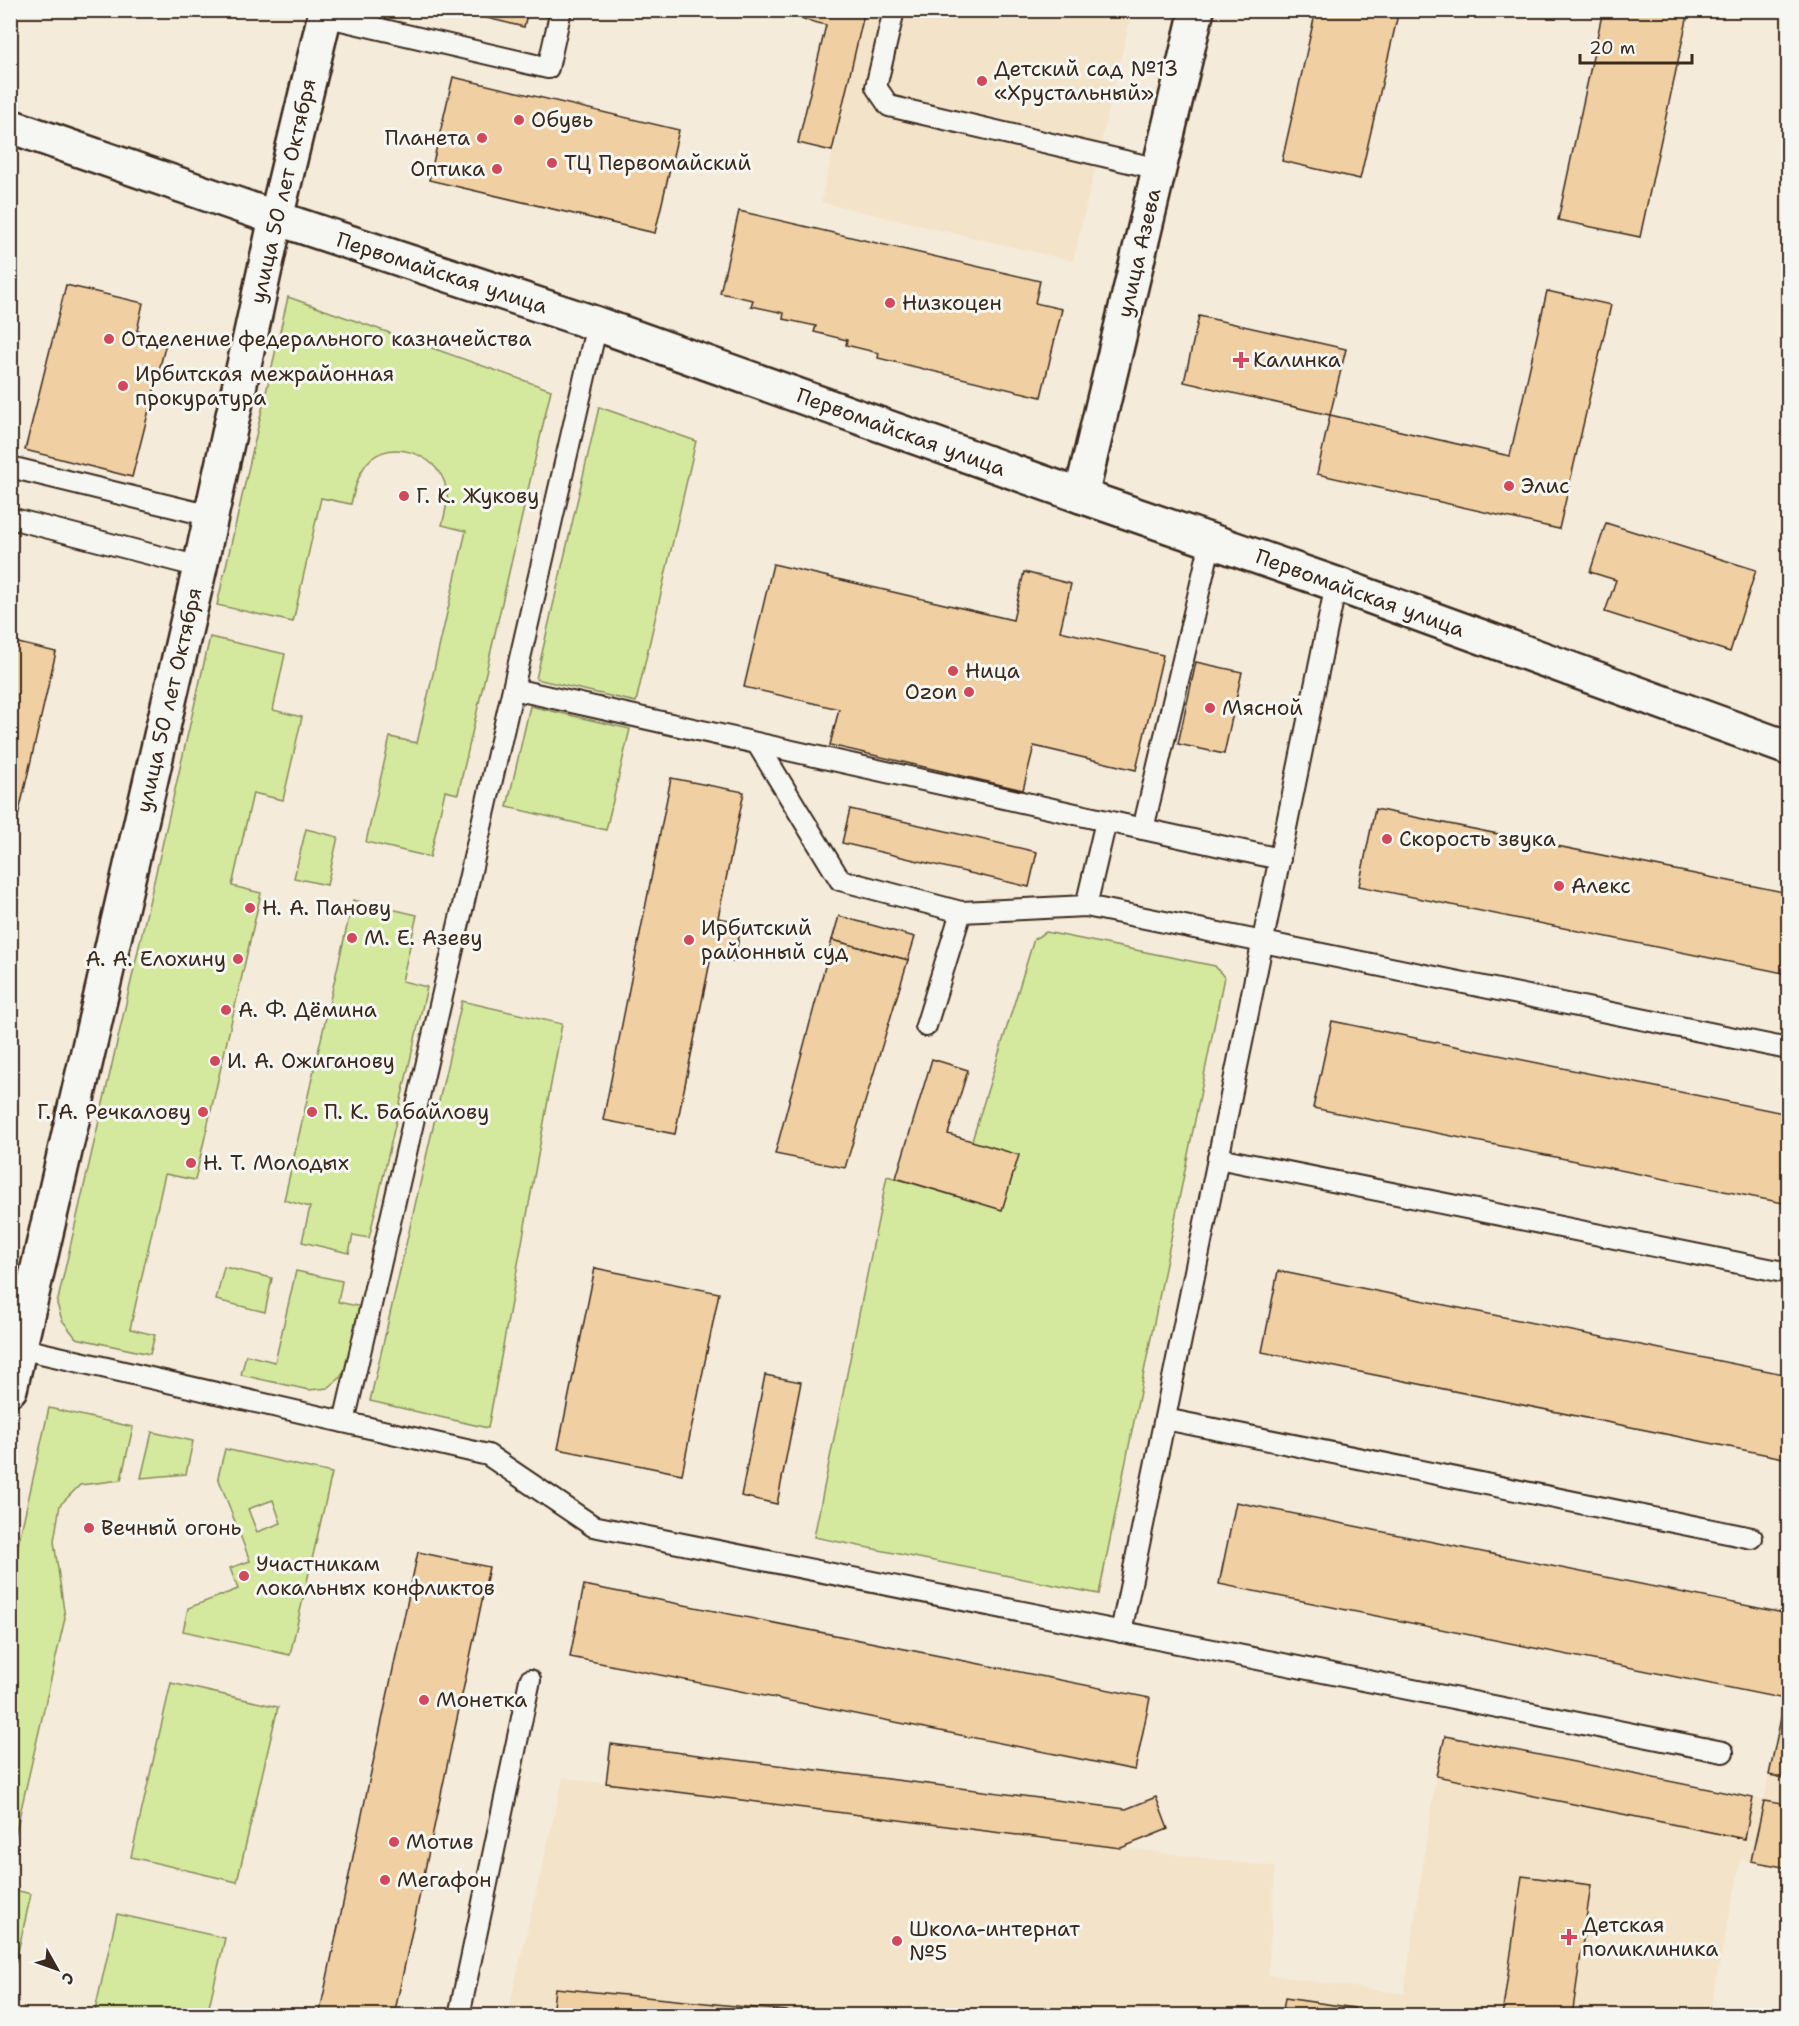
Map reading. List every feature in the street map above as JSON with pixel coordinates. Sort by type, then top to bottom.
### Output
[{"type":"street","name":"улица Азева","points":[[1081,496],[1197,10]]},
{"type":"street","name":"улица 50 лет Октября","points":[[10,1389],[15,1347],[200,567],[276,218],[325,13]]},
{"type":"street","name":"Первомайская улица","points":[[10,126],[276,218],[597,324],[1336,584],[1788,748]]},
{"type":"lane","points":[[325,13],[548,68],[561,10]]},
{"type":"lane","points":[[894,10],[876,87],[889,106],[1159,169]]},
{"type":"lane","points":[[344,1422],[597,324]]},
{"type":"lane","points":[[10,467],[211,516]]},
{"type":"lane","points":[[10,518],[200,567]]},
{"type":"lane","points":[[1143,829],[1211,541]]},
{"type":"lane","points":[[1121,1632],[1336,584]]},
{"type":"lane","points":[[513,689],[1280,859]]},
{"type":"lane","points":[[758,745],[840,880],[961,912],[1086,906],[1788,1048]]},
{"type":"lane","points":[[1086,906],[1106,820]]},
{"type":"lane","points":[[926,1026],[961,912]]},
{"type":"lane","points":[[1218,1158],[1788,1273]]},
{"type":"lane","points":[[15,1347],[488,1455],[593,1526],[1724,1752]]},
{"type":"lane","points":[[1165,1419],[1752,1538]]},
{"type":"lane","points":[[459,2016],[530,1680]]},
{"type":"shaded area","name":"Детский сад №13 «Хрустальный»","points":[[865,11],[1132,11],[1073,261],[821,202]]},
{"type":"shaded area","name":"Школа-интернат №5","points":[[1788,1669],[1788,1868],[1741,1859],[1709,2015],[507,2016],[563,1778],[1275,1867],[1268,1975],[1404,1994],[1436,1776],[1745,1839],[1753,1798],[1764,1800]]},
{"type":"green space","points":[[288,297],[551,390],[458,794],[445,791],[430,857],[366,842],[390,737],[417,743],[466,531],[442,525],[447,493],[441,475],[433,465],[409,452],[396,450],[383,452],[372,458],[363,469],[351,504],[321,498],[293,622],[217,605]]},
{"type":"green space","points":[[599,407],[696,441],[636,702],[536,679]]},
{"type":"green space","points":[[210,637],[285,654],[273,710],[302,717],[283,800],[253,793],[232,886],[261,893],[195,1180],[165,1174],[130,1329],[155,1335],[150,1354],[76,1338],[62,1320],[57,1304]]},
{"type":"green space","points":[[530,706],[630,729],[606,830],[507,807]]},
{"type":"green space","points":[[306,829],[338,837],[327,885],[294,878]]},
{"type":"green space","points":[[353,900],[417,915],[402,981],[427,987],[369,1238],[353,1235],[349,1253],[302,1242],[310,1207],[284,1200]]},
{"type":"green space","points":[[1046,932],[1215,966],[1224,977],[1099,1594],[814,1537],[887,1176],[955,1196],[1034,939]]},
{"type":"green space","points":[[462,1001],[562,1024],[488,1428],[370,1401]]},
{"type":"green space","points":[[224,1267],[272,1278],[265,1312],[216,1300]]},
{"type":"green space","points":[[296,1271],[342,1281],[338,1302],[362,1307],[348,1365],[340,1378],[328,1388],[309,1390],[241,1375],[246,1355],[275,1362]]},
{"type":"green space","points":[[49,1408],[133,1427],[121,1480],[80,1485],[60,1505],[54,1541],[65,1618],[11,1853],[11,1576]]},
{"type":"green space","points":[[152,1432],[193,1441],[186,1474],[141,1478]]},
{"type":"green space","points":[[225,1449],[332,1473],[290,1655],[183,1631],[188,1608],[238,1589],[230,1568],[250,1561],[218,1477]],"holes":[[[273,1500],[281,1523],[257,1532],[248,1509]]]},
{"type":"green space","points":[[171,1683],[278,1707],[237,1882],[131,1857]]},
{"type":"green space","points":[[10,1889],[31,1894],[11,1983]]},
{"type":"green space","points":[[117,1914],[225,1938],[207,2015],[94,2015]]},
{"type":"building","points":[[454,10],[528,10],[524,27]]},
{"type":"building","points":[[766,10],[865,10],[832,151],[798,143],[826,25]]},
{"type":"building","points":[[1316,10],[1399,10],[1360,179],[1282,161]]},
{"type":"building","points":[[1603,10],[1689,10],[1640,237],[1558,220]]},
{"type":"building","name":"ТЦ Первомайский","points":[[453,77],[679,130],[655,233],[429,180]]},
{"type":"building","points":[[739,211],[1040,281],[1035,303],[1062,309],[1041,397],[878,358],[879,353],[846,345],[847,340],[814,332],[816,326],[783,319],[784,313],[751,306],[753,300],[720,293]]},
{"type":"building","points":[[66,285],[143,303],[137,331],[167,339],[132,477],[25,450]]},
{"type":"building","points":[[1547,291],[1611,305],[1559,529],[1317,474],[1330,415],[1510,456]]},
{"type":"building","points":[[1199,316],[1346,349],[1330,415],[1184,382]]},
{"type":"building","points":[[1606,523],[1756,570],[1730,652],[1605,612],[1616,580],[1590,572]]},
{"type":"building","name":"Ница","points":[[773,564],[1013,620],[1024,572],[1071,584],[1060,631],[1163,655],[1136,770],[1034,746],[1023,790],[830,745],[839,709],[744,687]]},
{"type":"building","points":[[10,641],[56,652],[10,851]]},
{"type":"building","name":"Мясной","points":[[1196,662],[1242,672],[1224,754],[1178,744]]},
{"type":"building","name":"Ирбитский районный суд","points":[[671,778],[744,792],[718,918],[742,922],[734,962],[711,957],[675,1134],[603,1120]]},
{"type":"building","points":[[850,809],[1037,852],[1029,887],[842,843]]},
{"type":"building","points":[[1375,809],[1788,893],[1788,974],[1359,886]]},
{"type":"building","points":[[839,916],[915,937],[908,960],[832,940]]},
{"type":"building","points":[[832,940],[908,960],[845,1168],[775,1154]]},
{"type":"building","points":[[1332,1021],[1788,1114],[1788,1204],[1313,1108]]},
{"type":"building","points":[[932,1059],[968,1070],[948,1134],[1019,1155],[1002,1210],[896,1178]]},
{"type":"building","points":[[595,1268],[719,1293],[682,1474],[558,1449]]},
{"type":"building","points":[[1278,1271],[1788,1375],[1788,1459],[1262,1352]]},
{"type":"building","points":[[765,1375],[801,1382],[777,1504],[741,1496]]},
{"type":"building","points":[[1236,1502],[1788,1614],[1788,1779],[1769,1775],[1785,1699],[1219,1584]]},
{"type":"building","points":[[418,1552],[489,1567],[394,2016],[319,2016]]},
{"type":"building","points":[[584,1585],[1150,1698],[1135,1770],[570,1657]]},
{"type":"building","points":[[1445,1736],[1753,1798],[1745,1839],[1436,1776]]},
{"type":"building","points":[[611,1744],[1126,1809],[1156,1797],[1168,1829],[1121,1848],[606,1783]]},
{"type":"building","points":[[1764,1801],[1788,1805],[1788,1868],[1751,1861]]},
{"type":"building","points":[[1522,1876],[1591,1885],[1572,2016],[1502,2016]]},
{"type":"building","points":[[555,1988],[837,2016],[552,2016]]},
{"type":"building","points":[[1285,1998],[1354,2008],[1353,2016],[1282,2016]]},
{"type":"place","name":"Детский сад №13 «Хрустальный»","points":[[982,81]]},
{"type":"place","name":"Обувь","points":[[519,120]]},
{"type":"place","name":"Планета","points":[[482,138]]},
{"type":"place","name":"ТЦ Первомайский","points":[[552,163]]},
{"type":"place","name":"Оптика","points":[[497,169]]},
{"type":"place","name":"Низкоцен","points":[[890,303]]},
{"type":"place","name":"Отделение федерального казначейства","points":[[109,339]]},
{"type":"place","name":"Калинка","points":[[1241,360]]},
{"type":"place","name":"Ирбитская межрайонная прокуратура","points":[[123,386]]},
{"type":"place","name":"Элис","points":[[1509,486]]},
{"type":"place","name":"Г. К. Жукову","points":[[404,496]]},
{"type":"place","name":"Ница","points":[[953,671]]},
{"type":"place","name":"Ozon","points":[[969,692]]},
{"type":"place","name":"Мясной","points":[[1210,708]]},
{"type":"place","name":"Скорость звука","points":[[1387,839]]},
{"type":"place","name":"Алекс","points":[[1559,886]]},
{"type":"place","name":"Н. А. Панову","points":[[250,908]]},
{"type":"place","name":"М. Е. Азеву","points":[[352,938]]},
{"type":"place","name":"Ирбитский районный суд","points":[[689,940]]},
{"type":"place","name":"А. А. Елохину","points":[[238,959]]},
{"type":"place","name":"А. Ф. Дёмина","points":[[226,1010]]},
{"type":"place","name":"И. А. Ожиганову","points":[[215,1061]]},
{"type":"place","name":"Г. А. Речкалову","points":[[203,1112]]},
{"type":"place","name":"П. К. Бабайлову","points":[[312,1112]]},
{"type":"place","name":"Н. Т. Молодых","points":[[191,1163]]},
{"type":"place","name":"Вечный огонь","points":[[89,1528]]},
{"type":"place","name":"Участникам локальных конфликтов","points":[[244,1576]]},
{"type":"place","name":"Монетка","points":[[424,1700]]},
{"type":"place","name":"Мотив","points":[[394,1842]]},
{"type":"place","name":"Мегафон","points":[[385,1880]]},
{"type":"place","name":"Детская поликлиника","points":[[1569,1937]]},
{"type":"place","name":"Школа-интернат №5","points":[[897,1941]]}]
